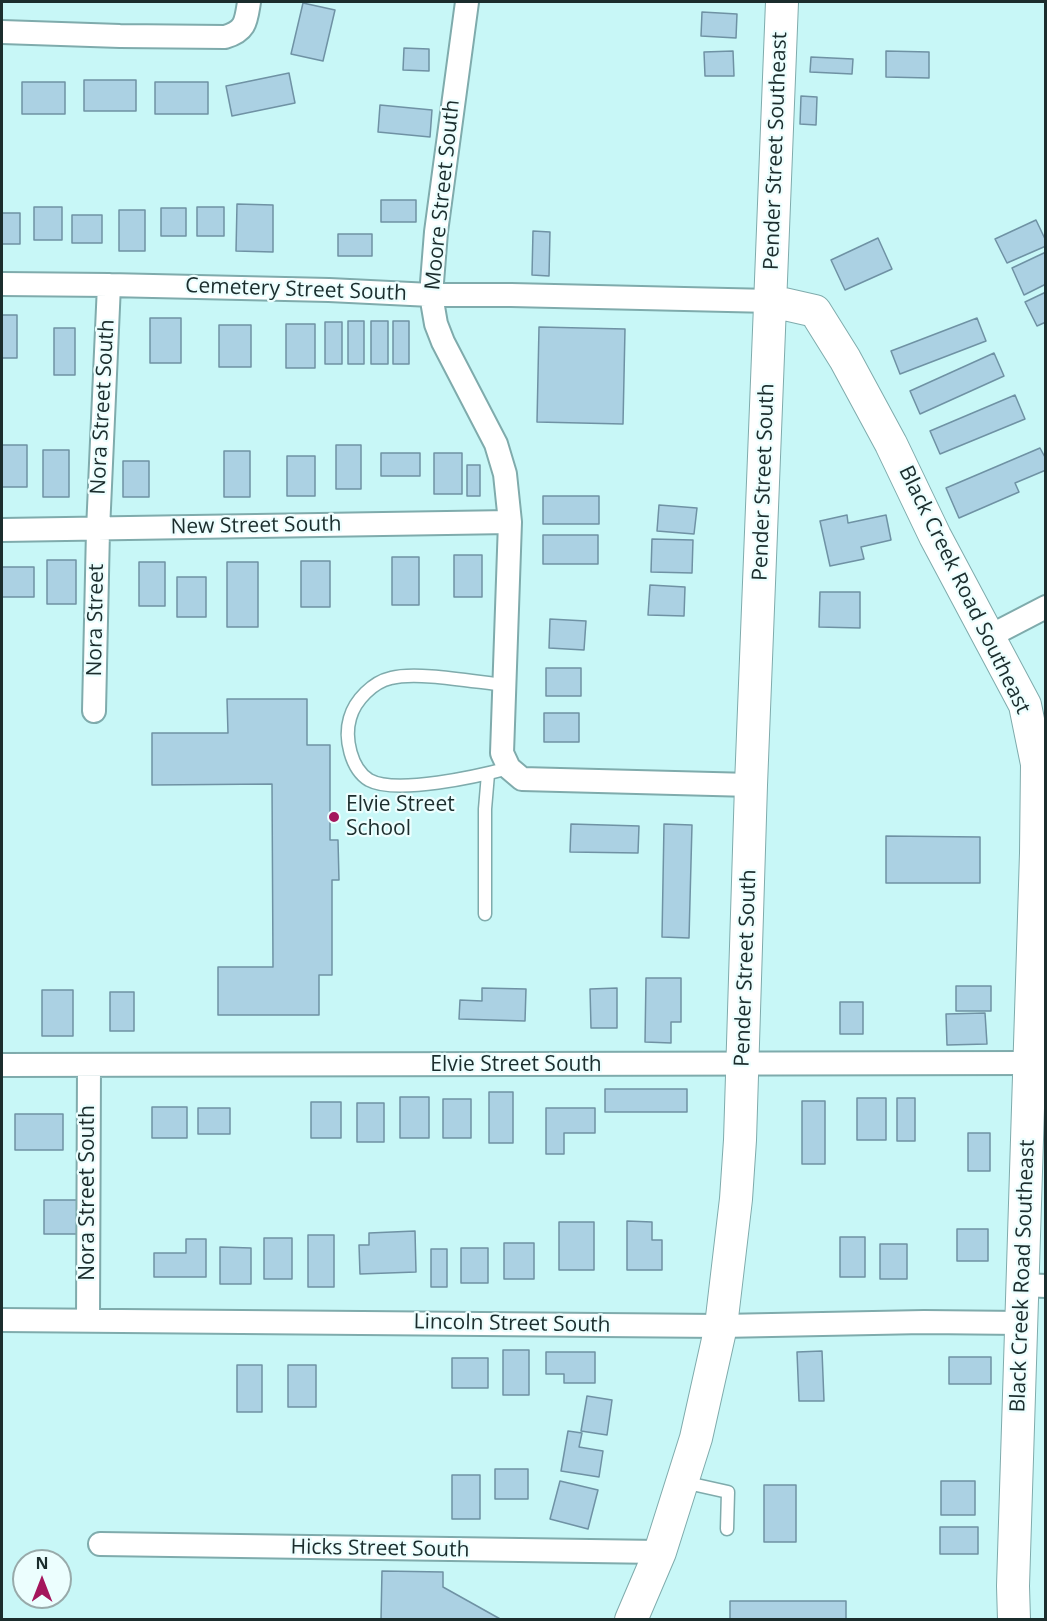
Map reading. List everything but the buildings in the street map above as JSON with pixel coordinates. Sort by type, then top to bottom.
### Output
[{"type":"street","points":[[2,32],[225,37],[242,29],[249,2]]},
{"type":"street","name":"Moore Street South","points":[[467,2],[436,232],[431,295],[436,324],[443,342],[496,444],[505,474],[510,522],[502,753],[499,771]]},
{"type":"street","name":"Pender Street Southeast","points":[[771,301],[782,2]]},
{"type":"street","name":"Cemetery Street South","points":[[2,284],[771,301]]},
{"type":"street","name":"Nora Street South","points":[[98,530],[109,285]]},
{"type":"street","name":"Black Creek Road Southeast","points":[[771,301],[815,311],[845,359],[891,444],[935,536],[1025,705],[1037,764],[1034,1285],[1022,1323],[1014,1620]]},
{"type":"street","name":"Pender Street South","points":[[631,1620],[660,1552],[696,1438],[721,1326],[736,1199],[741,1140],[771,301]]},
{"type":"street","name":"New Street South","points":[[2,530],[510,522]]},
{"type":"street","name":"Nora Street","points":[[94,711],[98,530]]},
{"type":"street","points":[[990,636],[1046,607]]},
{"type":"street","points":[[499,771],[522,779],[752,785]]},
{"type":"street","name":"Elvie Street South","points":[[2,1065],[743,1064],[1035,1070]]},
{"type":"street","name":"Nora Street South","points":[[88,1065],[88,1320]]},
{"type":"street","name":"Lincoln Street South","points":[[2,1320],[721,1326],[924,1322],[1022,1323]]},
{"type":"street","name":"Hicks Street South","points":[[100,1544],[660,1552]]},
{"type":"lane","points":[[485,914],[485,810],[499,771],[421,784],[390,786],[370,780],[357,769],[348,736],[350,718],[360,699],[376,684],[391,678],[412,676],[505,685]]},
{"type":"lane","points":[[682,1482],[728,1492],[727,1529]]},
{"type":"place","name":"Elvie Street School","points":[[334,817]]}]
